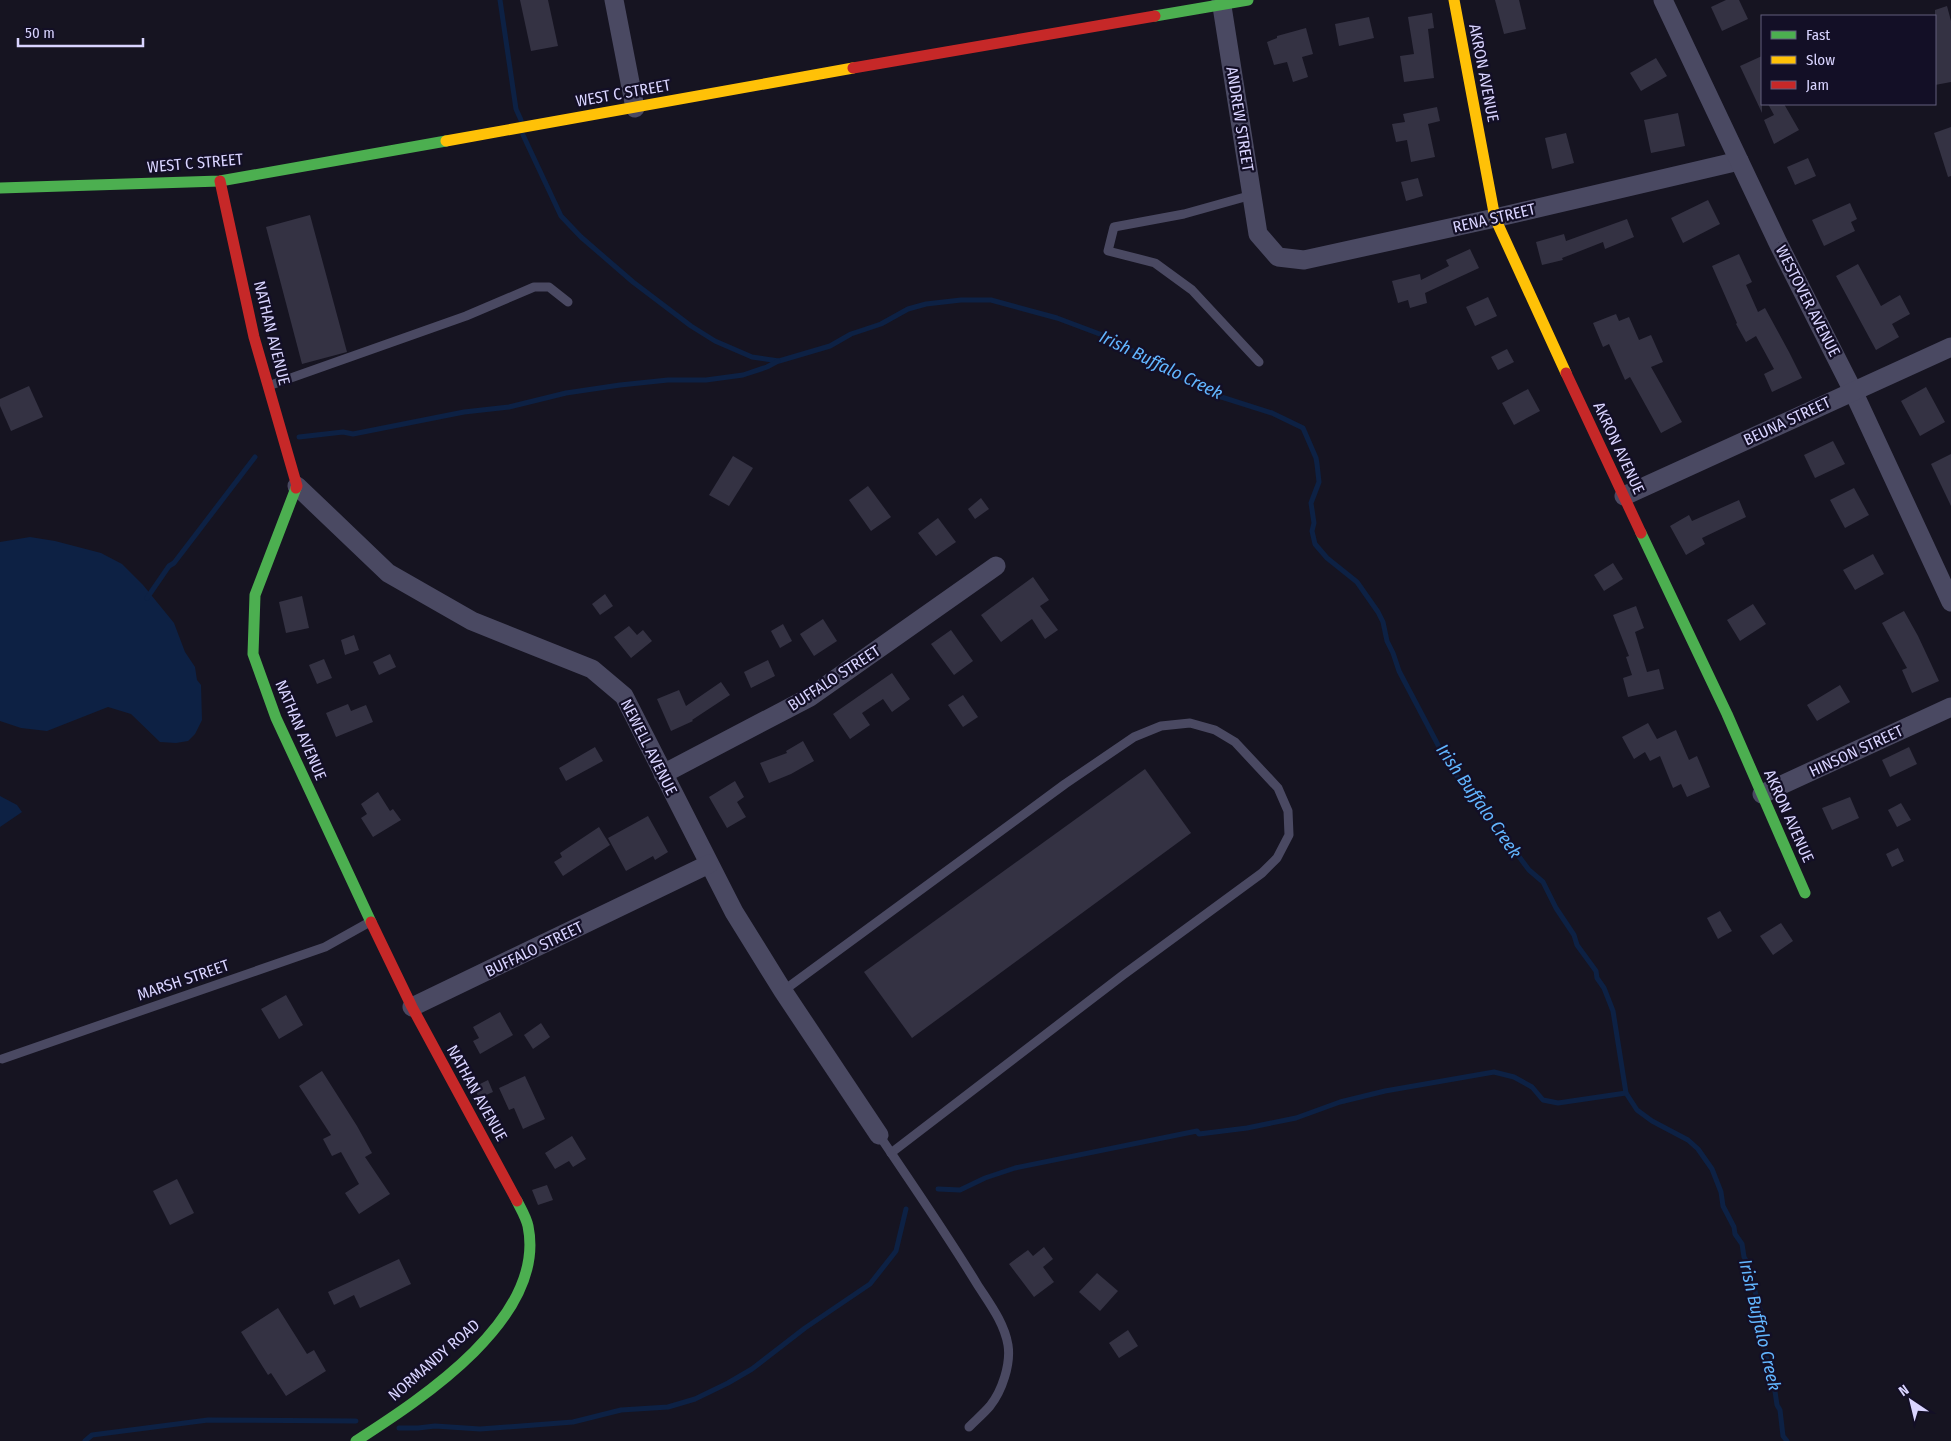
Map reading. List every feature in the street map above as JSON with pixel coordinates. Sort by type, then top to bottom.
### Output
[{"type":"street","points":[[614,0],[635,108]]},
{"type":"street","name":"WEST C STREET","points":[[0,188],[220,181],[1221,2],[1248,0]]},
{"type":"street","name":"AKRON AVENUE","points":[[1454,0],[1495,218],[1544,327],[1727,714],[1805,893]]},
{"type":"street","name":"WESTOVER AVENUE","points":[[1663,0],[1778,243],[1854,391],[1951,602]]},
{"type":"street","name":"ANDREW STREET","points":[[1221,2],[1258,234]]},
{"type":"street","name":"RENA STREET","points":[[1258,234],[1278,257],[1304,260],[1739,161]]},
{"type":"street","name":"NATHAN AVENUE","points":[[220,181],[254,337],[297,486],[255,596],[253,654],[276,718],[412,1008],[518,1203],[528,1227],[528,1260]]},
{"type":"street","name":"BEUNA STREET","points":[[1624,496],[1951,346]]},
{"type":"street","name":"NEWELL AVENUE","points":[[297,486],[388,573],[472,621],[592,669],[624,696],[734,912],[783,991],[879,1134]]},
{"type":"street","name":"BUFFALO STREET","points":[[663,774],[810,698],[996,566]]},
{"type":"street","name":"HINSON STREET","points":[[1762,794],[1951,707]]},
{"type":"street","name":"BUFFALO STREET","points":[[412,1008],[709,864]]},
{"type":"street","name":"NORMANDY ROAD","points":[[356,1441],[413,1402],[468,1355],[499,1323],[520,1291],[528,1260]]},
{"type":"lane","points":[[1252,195],[1184,214],[1114,227],[1108,251],[1155,263],[1192,290],[1259,362]]},
{"type":"lane","points":[[268,386],[466,316],[534,287],[549,287],[568,302]]},
{"type":"lane","points":[[783,991],[1066,784],[1134,737],[1143,733],[1161,726],[1190,723],[1215,730],[1235,742],[1278,788],[1288,811],[1289,835],[1277,858],[1262,873],[1123,975],[891,1153]]},
{"type":"lane","name":"MARSH STREET","points":[[2,1059],[326,947],[371,922]]},
{"type":"lane","points":[[879,1134],[966,1266],[1000,1322],[1006,1339],[1008,1359],[1000,1388],[991,1405],[969,1427]]},
{"type":"water","points":[[30,537],[55,541],[101,553],[122,564],[143,585],[174,623],[185,652],[195,667],[197,680],[201,685],[202,720],[195,734],[188,741],[176,743],[160,742],[131,714],[108,707],[47,731],[21,728],[0,721],[0,542]]},
{"type":"water","points":[[0,796],[17,805],[22,812],[0,827]]},
{"type":"building","points":[[520,0],[548,0],[558,46],[531,51]]},
{"type":"building","points":[[1495,0],[1519,0],[1526,29],[1504,34]]},
{"type":"building","points":[[1726,0],[1739,0],[1748,19],[1722,31],[1711,7]]},
{"type":"building","points":[[1947,6],[1951,21],[1951,82],[1936,85],[1936,15],[1935,10]]},
{"type":"building","points":[[1432,13],[1434,28],[1428,29],[1434,78],[1404,82],[1400,56],[1414,54],[1408,17]]},
{"type":"building","points":[[1369,17],[1374,38],[1339,46],[1335,24]]},
{"type":"building","points":[[1306,28],[1313,54],[1302,57],[1308,77],[1293,82],[1287,62],[1274,65],[1267,42],[1277,38],[1277,36]]},
{"type":"building","points":[[1761,56],[1762,113],[1740,66]]},
{"type":"building","points":[[1656,58],[1667,76],[1641,91],[1630,73]]},
{"type":"building","points":[[1769,105],[1785,105],[1799,130],[1774,144],[1764,120],[1774,115]]},
{"type":"building","points":[[1437,107],[1440,121],[1428,124],[1435,157],[1411,162],[1407,140],[1396,142],[1392,124],[1405,122],[1403,114]]},
{"type":"building","points":[[1678,113],[1685,146],[1651,153],[1644,120]]},
{"type":"building","points":[[1951,127],[1951,176],[1948,177],[1934,133]]},
{"type":"building","points":[[1566,133],[1574,163],[1552,169],[1545,138]]},
{"type":"building","points":[[1808,158],[1816,176],[1795,185],[1787,167]]},
{"type":"building","points":[[1418,178],[1423,196],[1406,201],[1401,182]]},
{"type":"building","points":[[1708,200],[1720,224],[1683,243],[1671,218]]},
{"type":"building","points":[[1850,203],[1857,219],[1851,222],[1855,231],[1824,246],[1812,220]]},
{"type":"building","points":[[310,215],[347,352],[302,364],[266,227]]},
{"type":"building","points":[[1627,219],[1634,237],[1605,249],[1603,242],[1562,258],[1563,260],[1542,265],[1536,242],[1564,234],[1566,241]]},
{"type":"building","points":[[1470,249],[1479,268],[1425,293],[1427,303],[1410,308],[1408,300],[1398,303],[1392,281],[1420,274],[1421,280],[1449,266],[1446,260]]},
{"type":"building","points":[[1739,254],[1752,282],[1746,285],[1758,312],[1765,308],[1802,378],[1772,392],[1764,374],[1774,369],[1756,336],[1746,342],[1736,324],[1712,266]]},
{"type":"building","points":[[1858,264],[1881,306],[1900,295],[1910,314],[1892,324],[1899,337],[1876,350],[1836,276]]},
{"type":"building","points":[[1488,297],[1497,316],[1475,326],[1466,307]]},
{"type":"building","points":[[1616,314],[1619,321],[1629,317],[1639,340],[1651,335],[1663,362],[1651,367],[1682,422],[1661,433],[1630,377],[1625,380],[1609,344],[1603,347],[1593,323]]},
{"type":"building","points":[[1507,349],[1514,362],[1498,370],[1491,357]]},
{"type":"building","points":[[29,386],[43,417],[11,431],[0,406],[0,399]]},
{"type":"building","points":[[1926,387],[1945,422],[1920,436],[1901,401]]},
{"type":"building","points":[[1528,389],[1540,411],[1514,425],[1502,403]]},
{"type":"building","points":[[1833,441],[1845,464],[1815,478],[1804,455]]},
{"type":"building","points":[[1951,454],[1951,506],[1931,464]]},
{"type":"building","points":[[733,456],[753,468],[729,506],[709,495]]},
{"type":"building","points":[[868,486],[891,517],[871,531],[849,500]]},
{"type":"building","points":[[1854,488],[1869,515],[1845,528],[1830,500]]},
{"type":"building","points":[[981,498],[989,509],[975,519],[968,509]]},
{"type":"building","points":[[1739,500],[1746,517],[1702,538],[1705,544],[1686,555],[1670,526],[1689,515],[1692,521]]},
{"type":"building","points":[[938,518],[956,542],[936,556],[918,533]]},
{"type":"building","points":[[1873,554],[1884,574],[1855,590],[1843,570]]},
{"type":"building","points":[[1613,563],[1623,579],[1604,591],[1594,575]]},
{"type":"building","points":[[1033,577],[1049,600],[1040,606],[1058,630],[1045,639],[1032,619],[1001,642],[981,615]]},
{"type":"building","points":[[605,594],[613,606],[600,615],[592,604]]},
{"type":"building","points":[[302,596],[309,628],[286,633],[279,602]]},
{"type":"building","points":[[1753,604],[1766,624],[1740,641],[1727,620]]},
{"type":"building","points":[[1636,606],[1644,628],[1635,632],[1647,672],[1659,669],[1664,689],[1628,697],[1623,678],[1632,675],[1626,657],[1629,656],[1613,615]]},
{"type":"building","points":[[1904,611],[1939,681],[1912,693],[1902,670],[1907,668],[1882,623]]},
{"type":"building","points":[[823,619],[837,641],[814,656],[800,634]]},
{"type":"building","points":[[783,624],[792,641],[780,648],[771,631]]},
{"type":"building","points":[[629,626],[637,635],[643,630],[652,641],[631,658],[614,637]]},
{"type":"building","points":[[951,630],[973,661],[954,675],[931,644]]},
{"type":"building","points":[[354,635],[359,650],[345,655],[341,640]]},
{"type":"building","points":[[390,654],[396,667],[379,675],[373,662]]},
{"type":"building","points":[[324,659],[332,678],[317,684],[309,665]]},
{"type":"building","points":[[768,660],[775,676],[751,688],[744,672]]},
{"type":"building","points":[[892,673],[910,699],[892,712],[883,699],[862,713],[870,725],[850,739],[833,714]]},
{"type":"building","points":[[721,682],[730,695],[693,721],[671,731],[657,699],[679,690],[686,706]]},
{"type":"building","points":[[1840,685],[1850,702],[1817,721],[1807,705]]},
{"type":"building","points":[[963,695],[978,717],[963,727],[948,705]]},
{"type":"building","points":[[348,704],[351,711],[366,705],[373,722],[336,737],[326,713]]},
{"type":"building","points":[[1648,723],[1657,739],[1676,730],[1689,760],[1697,756],[1710,787],[1687,797],[1681,784],[1673,788],[1660,756],[1650,761],[1645,752],[1634,759],[1622,737]]},
{"type":"building","points":[[803,741],[814,761],[791,774],[769,783],[760,763],[787,753],[786,751]]},
{"type":"building","points":[[595,747],[603,761],[566,781],[559,768]]},
{"type":"building","points":[[1909,747],[1917,764],[1890,777],[1882,760]]},
{"type":"building","points":[[1145,769],[1191,833],[912,1038],[864,972]]},
{"type":"building","points":[[735,781],[744,797],[737,802],[746,817],[727,828],[709,797]]},
{"type":"building","points":[[378,792],[390,811],[393,809],[401,820],[373,837],[361,818],[367,814],[361,804]]},
{"type":"building","points":[[1850,797],[1859,818],[1832,830],[1822,808]]},
{"type":"building","points":[[1901,803],[1911,820],[1897,827],[1888,810]]},
{"type":"building","points":[[648,816],[668,852],[655,860],[653,856],[626,871],[608,838]]},
{"type":"building","points":[[599,827],[610,845],[563,876],[554,862],[562,857],[560,853]]},
{"type":"building","points":[[1898,848],[1904,861],[1892,867],[1886,854]]},
{"type":"building","points":[[1720,911],[1732,931],[1718,939],[1707,918]]},
{"type":"building","points":[[1781,923],[1793,941],[1773,955],[1760,936]]},
{"type":"building","points":[[286,995],[303,1025],[279,1039],[261,1009]]},
{"type":"building","points":[[500,1012],[513,1035],[480,1054],[473,1041],[479,1038],[473,1027]]},
{"type":"building","points":[[541,1023],[550,1037],[533,1049],[524,1035]]},
{"type":"building","points":[[322,1071],[372,1153],[365,1157],[390,1194],[359,1214],[345,1193],[359,1184],[341,1152],[332,1156],[323,1139],[331,1135],[299,1086]]},
{"type":"building","points":[[525,1076],[545,1119],[523,1129],[514,1108],[509,1110],[499,1088]]},
{"type":"building","points":[[488,1080],[493,1092],[479,1098],[474,1087]]},
{"type":"building","points":[[572,1136],[586,1159],[573,1167],[569,1161],[555,1169],[545,1153]]},
{"type":"building","points":[[177,1179],[194,1213],[170,1225],[153,1191]]},
{"type":"building","points":[[547,1185],[553,1200],[538,1205],[532,1190]]},
{"type":"building","points":[[1044,1247],[1053,1259],[1043,1267],[1054,1282],[1034,1297],[1009,1264],[1028,1250],[1033,1256]]},
{"type":"building","points":[[399,1259],[411,1284],[360,1308],[354,1295],[334,1305],[328,1292]]},
{"type":"building","points":[[1097,1273],[1118,1291],[1100,1311],[1079,1292]]},
{"type":"building","points":[[278,1308],[307,1354],[314,1350],[326,1371],[286,1396],[271,1373],[268,1375],[241,1332]]},
{"type":"building","points":[[1128,1330],[1138,1346],[1119,1358],[1109,1343]]},
{"type":"waterway","name":"Irish Buffalo Creek","points":[[500,0],[516,109],[521,120]]},
{"type":"waterway","name":"Irish Buffalo Creek","points":[[523,135],[561,216],[581,237],[633,282],[691,326],[715,341],[752,357],[779,361],[830,346],[851,334],[881,324],[908,309],[926,304],[961,300],[991,300],[1057,318],[1105,336],[1212,394],[1272,413],[1303,428],[1316,458],[1319,482],[1311,503],[1314,523],[1312,531],[1315,544],[1327,558],[1357,582],[1378,612],[1399,671],[1447,762],[1476,803],[1485,811],[1529,870],[1543,882],[1556,908],[1574,935],[1577,945],[1596,971],[1597,978],[1604,988],[1613,1011],[1626,1093],[1637,1110],[1652,1121],[1688,1140],[1698,1149],[1712,1169],[1721,1192],[1723,1206],[1734,1227],[1735,1234],[1742,1244],[1744,1257],[1747,1262],[1761,1313],[1761,1327],[1768,1367],[1772,1371],[1783,1436],[1787,1441]]},
{"type":"waterway","points":[[299,437],[343,432],[353,434],[464,412],[509,407],[566,393],[620,385],[668,380],[706,380],[743,375],[778,361]]},
{"type":"waterway","points":[[147,598],[169,566],[174,563],[255,457]]},
{"type":"waterway","points":[[938,1189],[960,1190],[985,1178],[1015,1168],[1197,1131],[1199,1134],[1247,1128],[1296,1118],[1340,1102],[1385,1091],[1494,1072],[1514,1077],[1532,1087],[1543,1100],[1558,1103],[1626,1093]]},
{"type":"waterway","points":[[399,1428],[435,1426],[480,1429],[573,1422],[621,1410],[668,1407],[695,1399],[752,1369],[805,1328],[870,1284],[896,1251],[906,1209]]},
{"type":"waterway","points":[[85,1441],[92,1435],[208,1420],[356,1421]]},
{"type":"traffic: fast","points":[[1155,16],[1248,0]]},
{"type":"traffic: fast","points":[[0,188],[220,181],[446,141]]},
{"type":"traffic: fast","points":[[296,488],[255,595],[253,654],[276,718],[371,922]]},
{"type":"traffic: fast","points":[[1641,533],[1727,714],[1805,893]]},
{"type":"traffic: fast","points":[[356,1441],[413,1403],[444,1379],[474,1352],[499,1323],[518,1292],[529,1260],[528,1226],[517,1201]]},
{"type":"traffic: slow","points":[[1454,0],[1495,218],[1566,373]]},
{"type":"traffic: slow","points":[[446,141],[853,68]]},
{"type":"traffic: jam","points":[[853,68],[1155,16]]},
{"type":"traffic: jam","points":[[220,181],[254,337],[296,488]]},
{"type":"traffic: jam","points":[[1566,373],[1641,533]]},
{"type":"traffic: jam","points":[[371,922],[412,1007],[517,1201]]}]
